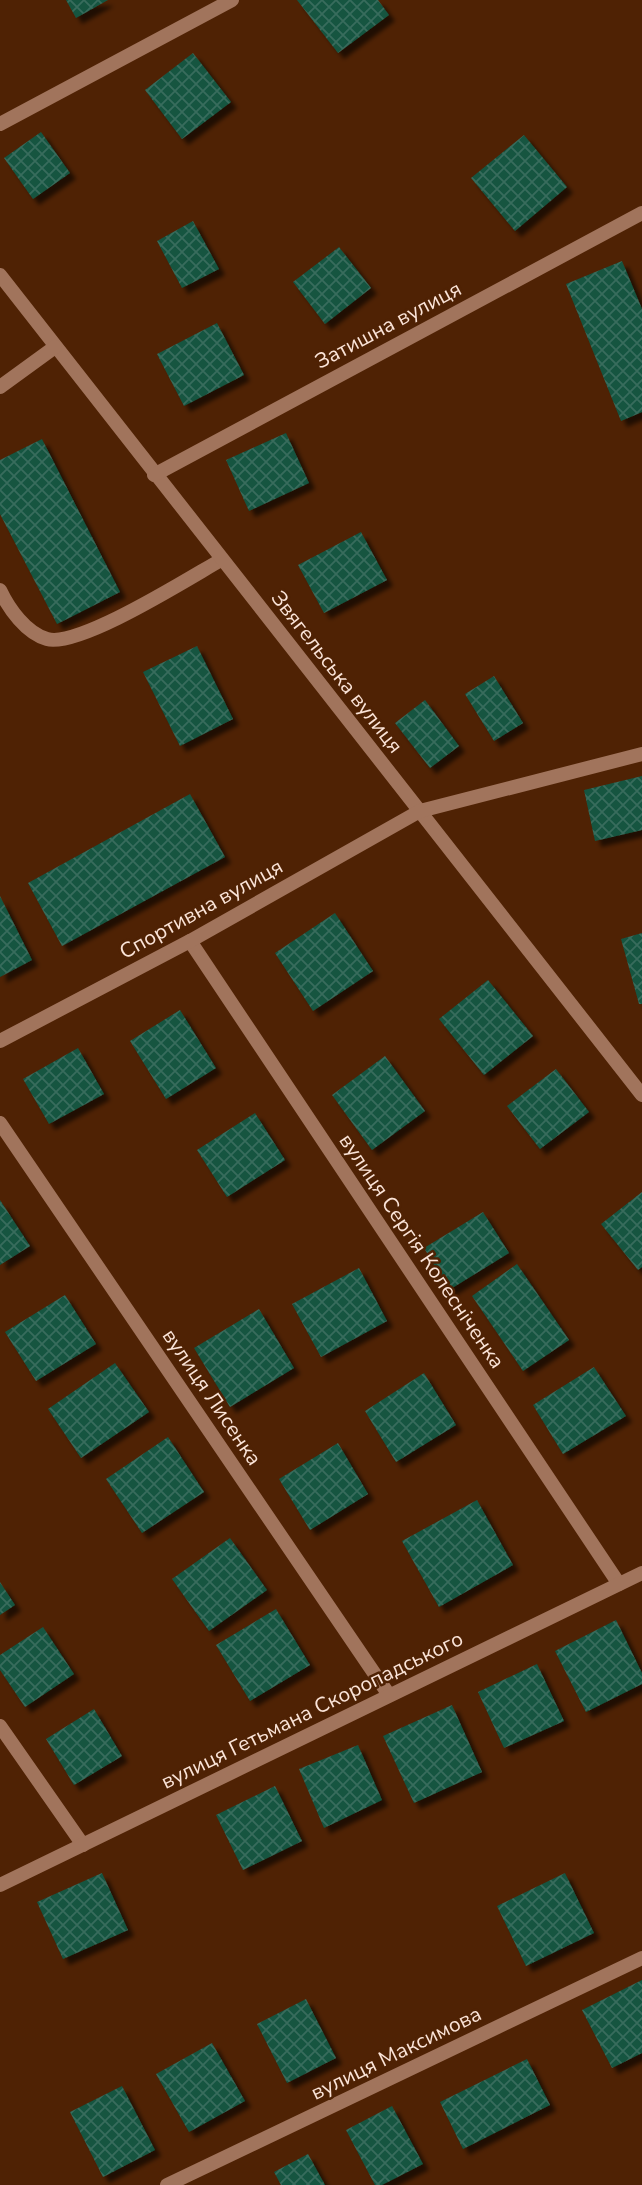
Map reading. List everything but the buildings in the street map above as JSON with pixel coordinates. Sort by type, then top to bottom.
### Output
[{"type":"street","points":[[0,124],[232,0]]},
{"type":"street","name":"Затишна вулиця","points":[[154,475],[642,213]]},
{"type":"street","name":"Звягельська вулиця","points":[[0,275],[642,1095]]},
{"type":"street","points":[[0,387],[55,347]]},
{"type":"street","points":[[0,590],[6,602],[31,631],[48,639],[69,639],[93,631],[221,560]]},
{"type":"street","name":"Спортивна вулиця","points":[[0,1041],[190,941],[420,811],[642,754]]},
{"type":"street","name":"вулиця Сергія Колесніченка","points":[[190,941],[619,1584]]},
{"type":"street","name":"вулиця Лисенка","points":[[0,1122],[389,1695]]},
{"type":"street","name":"вулиця Гетьмана Скоропадського","points":[[0,1885],[642,1573]]},
{"type":"street","points":[[0,1726],[83,1845]]},
{"type":"street","name":"вулиця Максимова","points":[[167,2185],[642,1958]]}]
